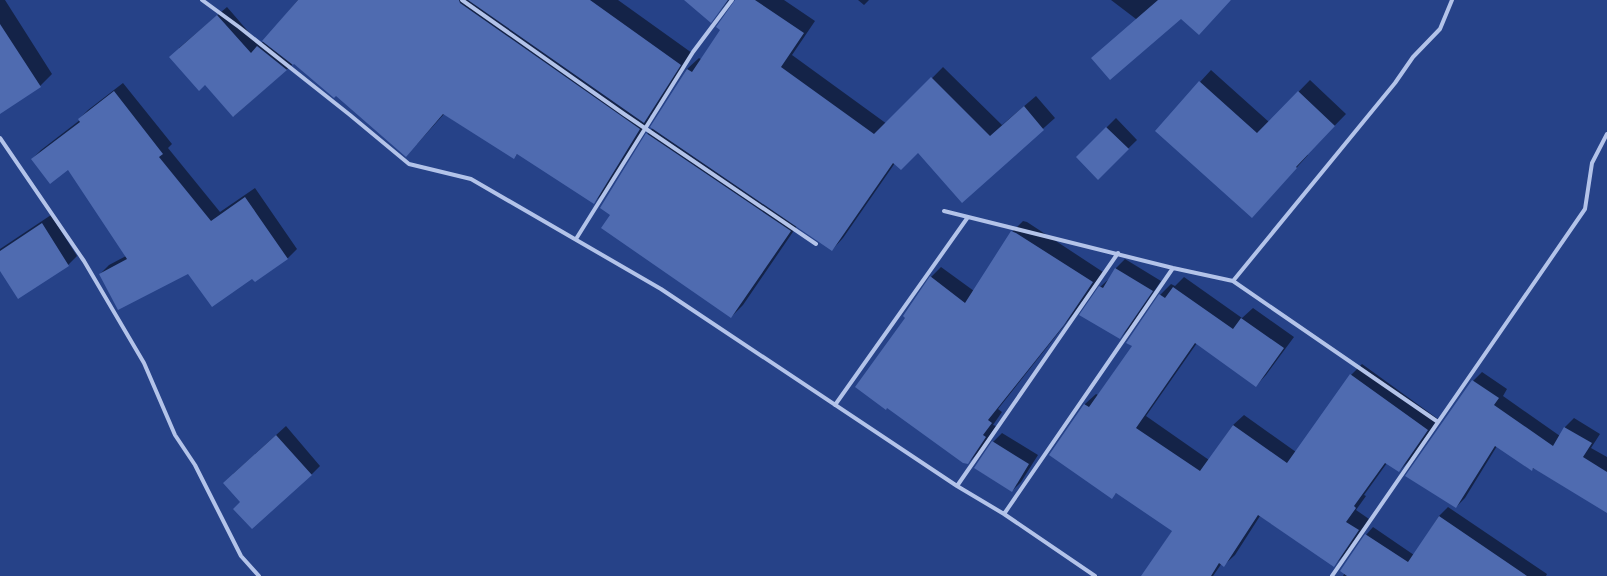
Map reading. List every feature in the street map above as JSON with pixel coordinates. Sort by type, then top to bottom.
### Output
[{"type":"street","points":[[202,0],[239,27],[338,105],[409,164],[471,179],[661,288],[957,486],[1004,514],[1094,576]]},
{"type":"street","points":[[462,0],[645,128],[816,244]]},
{"type":"street","points":[[576,239],[693,52],[732,0]]},
{"type":"street","points":[[1233,281],[1395,83],[1413,57],[1440,29],[1452,0]]},
{"type":"street","points":[[1332,576],[1585,209],[1592,163],[1607,134]]},
{"type":"street","points":[[0,138],[84,261],[144,363],[175,434],[196,465],[241,556],[259,576]]},
{"type":"street","points":[[944,211],[1118,253],[1173,268],[1233,281],[1438,422]]},
{"type":"street","points":[[835,405],[968,217]]},
{"type":"street","points":[[957,486],[1118,253]]},
{"type":"street","points":[[1004,514],[1173,268]]},
{"type":"building","points":[[298,0],[459,0],[460,3],[640,129],[594,204],[517,154],[514,159],[443,114],[406,157],[336,96],[334,98],[294,64],[293,65],[262,41]]},
{"type":"building","points":[[468,0],[590,0],[681,65],[644,123]]},
{"type":"building","points":[[684,0],[728,0],[711,23]]},
{"type":"building","points":[[735,0],[755,0],[804,33],[781,67],[874,134],[931,77],[990,136],[1024,106],[1044,130],[962,203],[918,153],[901,170],[893,163],[832,251],[650,127],[687,69],[692,72],[720,30],[716,27]]},
{"type":"building","points":[[1158,0],[1231,0],[1199,35],[1181,19],[1110,80],[1091,58]]},
{"type":"building","points":[[217,15],[251,53],[257,46],[287,70],[233,117],[205,85],[199,91],[169,57]]},
{"type":"building","points":[[0,24],[41,87],[0,114]]},
{"type":"building","points":[[1199,81],[1257,133],[1298,91],[1335,126],[1296,167],[1297,168],[1252,218],[1155,131]]},
{"type":"building","points":[[114,91],[163,154],[159,157],[211,221],[245,197],[288,259],[255,282],[252,279],[212,307],[188,274],[118,310],[99,274],[127,259],[68,170],[50,184],[31,159],[80,122],[78,119]]},
{"type":"building","points":[[1106,127],[1129,149],[1098,180],[1076,157]]},
{"type":"building","points":[[646,133],[791,231],[731,318],[601,228],[610,215],[600,208]]},
{"type":"building","points":[[42,223],[69,266],[18,299],[0,271],[0,251]]},
{"type":"building","points":[[1011,231],[1093,282],[1064,325],[988,420],[992,423],[983,435],[986,437],[968,464],[963,463],[887,408],[886,410],[855,387],[905,318],[903,316],[930,276],[965,303]]},
{"type":"building","points":[[1115,268],[1153,291],[1120,339],[1079,315],[1099,286],[1103,288]]},
{"type":"building","points":[[1173,287],[1233,329],[1241,318],[1284,348],[1256,387],[1195,343],[1136,428],[1200,471],[1233,425],[1287,463],[1350,374],[1428,430],[1399,472],[1385,463],[1354,506],[1356,508],[1346,522],[1359,530],[1334,567],[1258,515],[1224,567],[1219,563],[1211,576],[1141,576],[1172,531],[1116,493],[1112,499],[1049,455],[1084,404],[1089,407],[1132,346],[1126,343],[1159,294],[1165,298]]},
{"type":"building","points":[[1472,380],[1499,398],[1494,405],[1553,446],[1564,427],[1592,443],[1583,457],[1607,472],[1607,513],[1533,468],[1532,471],[1495,446],[1456,508],[1405,476]]},
{"type":"building","points":[[276,435],[312,475],[252,529],[233,509],[240,502],[223,483]]},
{"type":"building","points":[[992,441],[1029,464],[1012,492],[974,468]]},
{"type":"building","points":[[1439,516],[1527,576],[1347,576],[1340,571],[1365,534],[1408,562]]}]
